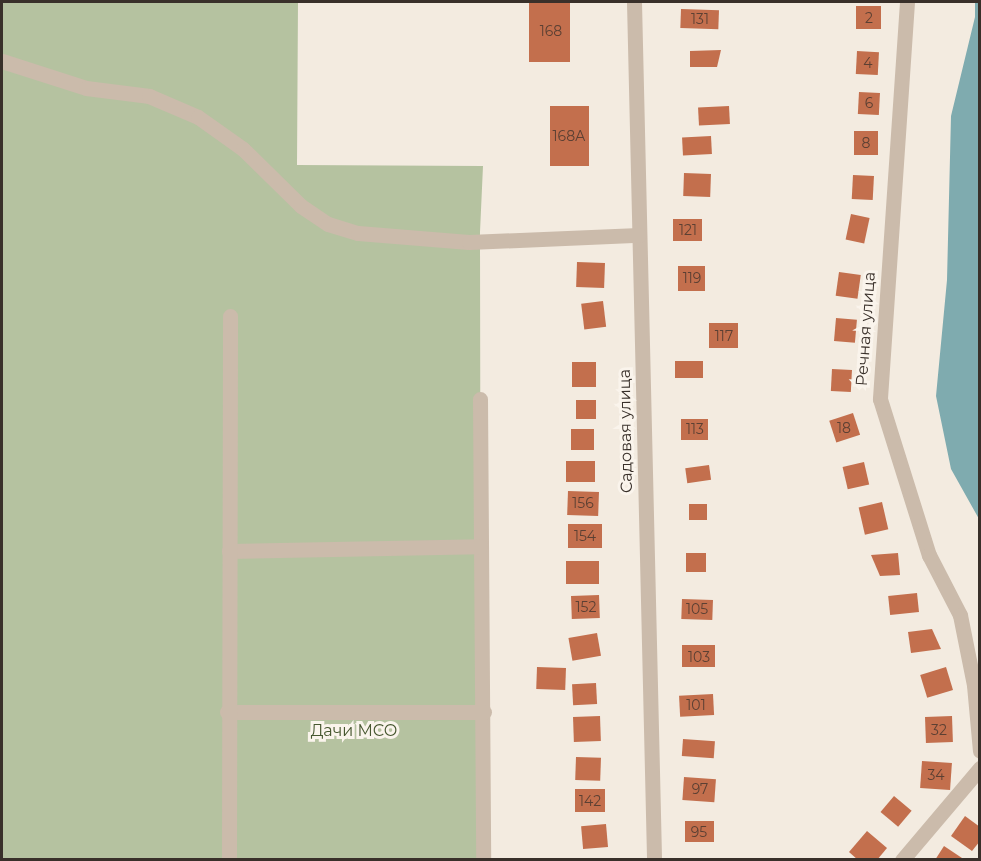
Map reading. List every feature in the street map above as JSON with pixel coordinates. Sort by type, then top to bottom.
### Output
[{"type":"street","name":"Садовая улица","points":[[634,2],[654,860]]},
{"type":"street","name":"Речная улица","points":[[907,2],[880,399],[929,555],[960,615],[974,685],[980,752]]},
{"type":"street","points":[[2,61],[86,88],[148,96],[198,117],[243,149],[302,206],[328,224],[358,233],[470,242],[639,235]]},
{"type":"street","points":[[229,860],[227,712],[230,316]]},
{"type":"street","points":[[480,399],[480,546],[484,712],[483,860]]},
{"type":"street","points":[[229,551],[480,546]]},
{"type":"street","points":[[227,712],[484,712]]},
{"type":"street","points":[[902,860],[980,768]]},
{"type":"green space","name":"Дачи МСО","points":[[2,2],[298,2],[297,165],[483,166],[480,232],[481,859],[2,860]]},
{"type":"water","points":[[975,2],[980,2],[979,519],[951,469],[936,396],[947,280],[951,116],[975,17]]},
{"type":"building","points":[[529,2],[570,2],[570,62],[529,62]]},
{"type":"building","points":[[856,6],[881,6],[881,29],[856,29]]},
{"type":"building","points":[[681,9],[719,10],[718,29],[680,28]]},
{"type":"building","points":[[721,50],[717,67],[690,67],[690,51]]},
{"type":"building","points":[[857,51],[879,52],[878,75],[856,74]]},
{"type":"building","points":[[859,92],[880,93],[879,115],[858,114]]},
{"type":"building","points":[[550,106],[589,106],[589,166],[550,166]]},
{"type":"building","points":[[729,106],[730,124],[699,126],[698,108]]},
{"type":"building","points":[[854,131],[878,131],[878,155],[854,155]]},
{"type":"building","points":[[711,136],[712,154],[683,155],[682,138]]},
{"type":"building","points":[[684,173],[711,174],[710,197],[683,196]]},
{"type":"building","points":[[853,175],[874,176],[873,200],[852,199]]},
{"type":"building","points":[[851,214],[870,218],[864,243],[846,239]]},
{"type":"building","points":[[673,219],[702,219],[702,241],[673,241]]},
{"type":"building","points":[[577,262],[605,263],[604,288],[576,287]]},
{"type":"building","points":[[678,266],[705,266],[705,291],[678,291]]},
{"type":"building","points":[[839,272],[861,275],[857,299],[836,296]]},
{"type":"building","points":[[603,301],[606,327],[584,329],[581,304]]},
{"type":"building","points":[[836,318],[857,320],[855,343],[834,341]]},
{"type":"building","points":[[709,323],[738,323],[738,348],[709,348]]},
{"type":"building","points":[[675,361],[703,361],[703,378],[675,378]]},
{"type":"building","points":[[572,362],[596,362],[596,387],[572,387]]},
{"type":"building","points":[[832,369],[852,370],[851,392],[831,391]]},
{"type":"building","points":[[576,400],[596,400],[596,419],[576,419]]},
{"type":"building","points":[[853,413],[860,435],[836,443],[829,421]]},
{"type":"building","points":[[681,419],[708,419],[708,440],[681,440]]},
{"type":"building","points":[[571,429],[594,429],[594,450],[571,450]]},
{"type":"building","points":[[566,461],[595,461],[595,482],[566,482]]},
{"type":"building","points":[[864,462],[869,484],[848,489],[843,467]]},
{"type":"building","points":[[709,465],[711,480],[687,483],[685,468]]},
{"type":"building","points":[[568,491],[599,492],[598,516],[567,515]]},
{"type":"building","points":[[882,502],[888,529],[865,535],[859,507]]},
{"type":"building","points":[[689,504],[707,504],[707,520],[689,520]]},
{"type":"building","points":[[568,524],[602,524],[602,548],[568,548]]},
{"type":"building","points":[[686,553],[706,553],[706,572],[686,572]]},
{"type":"building","points":[[898,553],[900,575],[880,576],[871,555]]},
{"type":"building","points":[[566,561],[599,561],[599,584],[566,584]]},
{"type":"building","points":[[917,593],[919,612],[890,615],[888,596]]},
{"type":"building","points":[[599,595],[600,618],[572,619],[571,596]]},
{"type":"building","points":[[682,599],[713,600],[712,620],[681,619]]},
{"type":"building","points":[[932,629],[941,649],[911,653],[908,632]]},
{"type":"building","points":[[597,633],[601,656],[572,661],[568,638]]},
{"type":"building","points":[[682,645],[715,645],[715,667],[682,667]]},
{"type":"building","points":[[537,667],[566,668],[565,690],[536,689]]},
{"type":"building","points":[[946,667],[953,690],[927,698],[920,675]]},
{"type":"building","points":[[596,683],[597,704],[573,705],[572,684]]},
{"type":"building","points":[[713,694],[714,715],[680,717],[679,696]]},
{"type":"building","points":[[600,716],[601,741],[574,742],[573,717]]},
{"type":"building","points":[[952,716],[953,742],[926,743],[925,717]]},
{"type":"building","points":[[683,739],[715,741],[714,758],[682,756]]},
{"type":"building","points":[[576,757],[601,758],[600,781],[575,780]]},
{"type":"building","points":[[922,761],[952,763],[950,790],[920,788]]},
{"type":"building","points":[[684,777],[716,779],[714,802],[682,800]]},
{"type":"building","points":[[575,789],[605,789],[605,812],[575,812]]},
{"type":"building","points":[[894,796],[912,811],[898,827],[881,812]]},
{"type":"building","points":[[965,816],[980,827],[980,841],[972,851],[951,836]]},
{"type":"building","points":[[685,821],[714,821],[714,842],[685,842]]},
{"type":"building","points":[[606,824],[608,847],[583,849],[581,826]]},
{"type":"building","points":[[867,831],[887,848],[877,860],[858,860],[849,852]]},
{"type":"building","points":[[944,846],[965,860],[935,860]]}]
